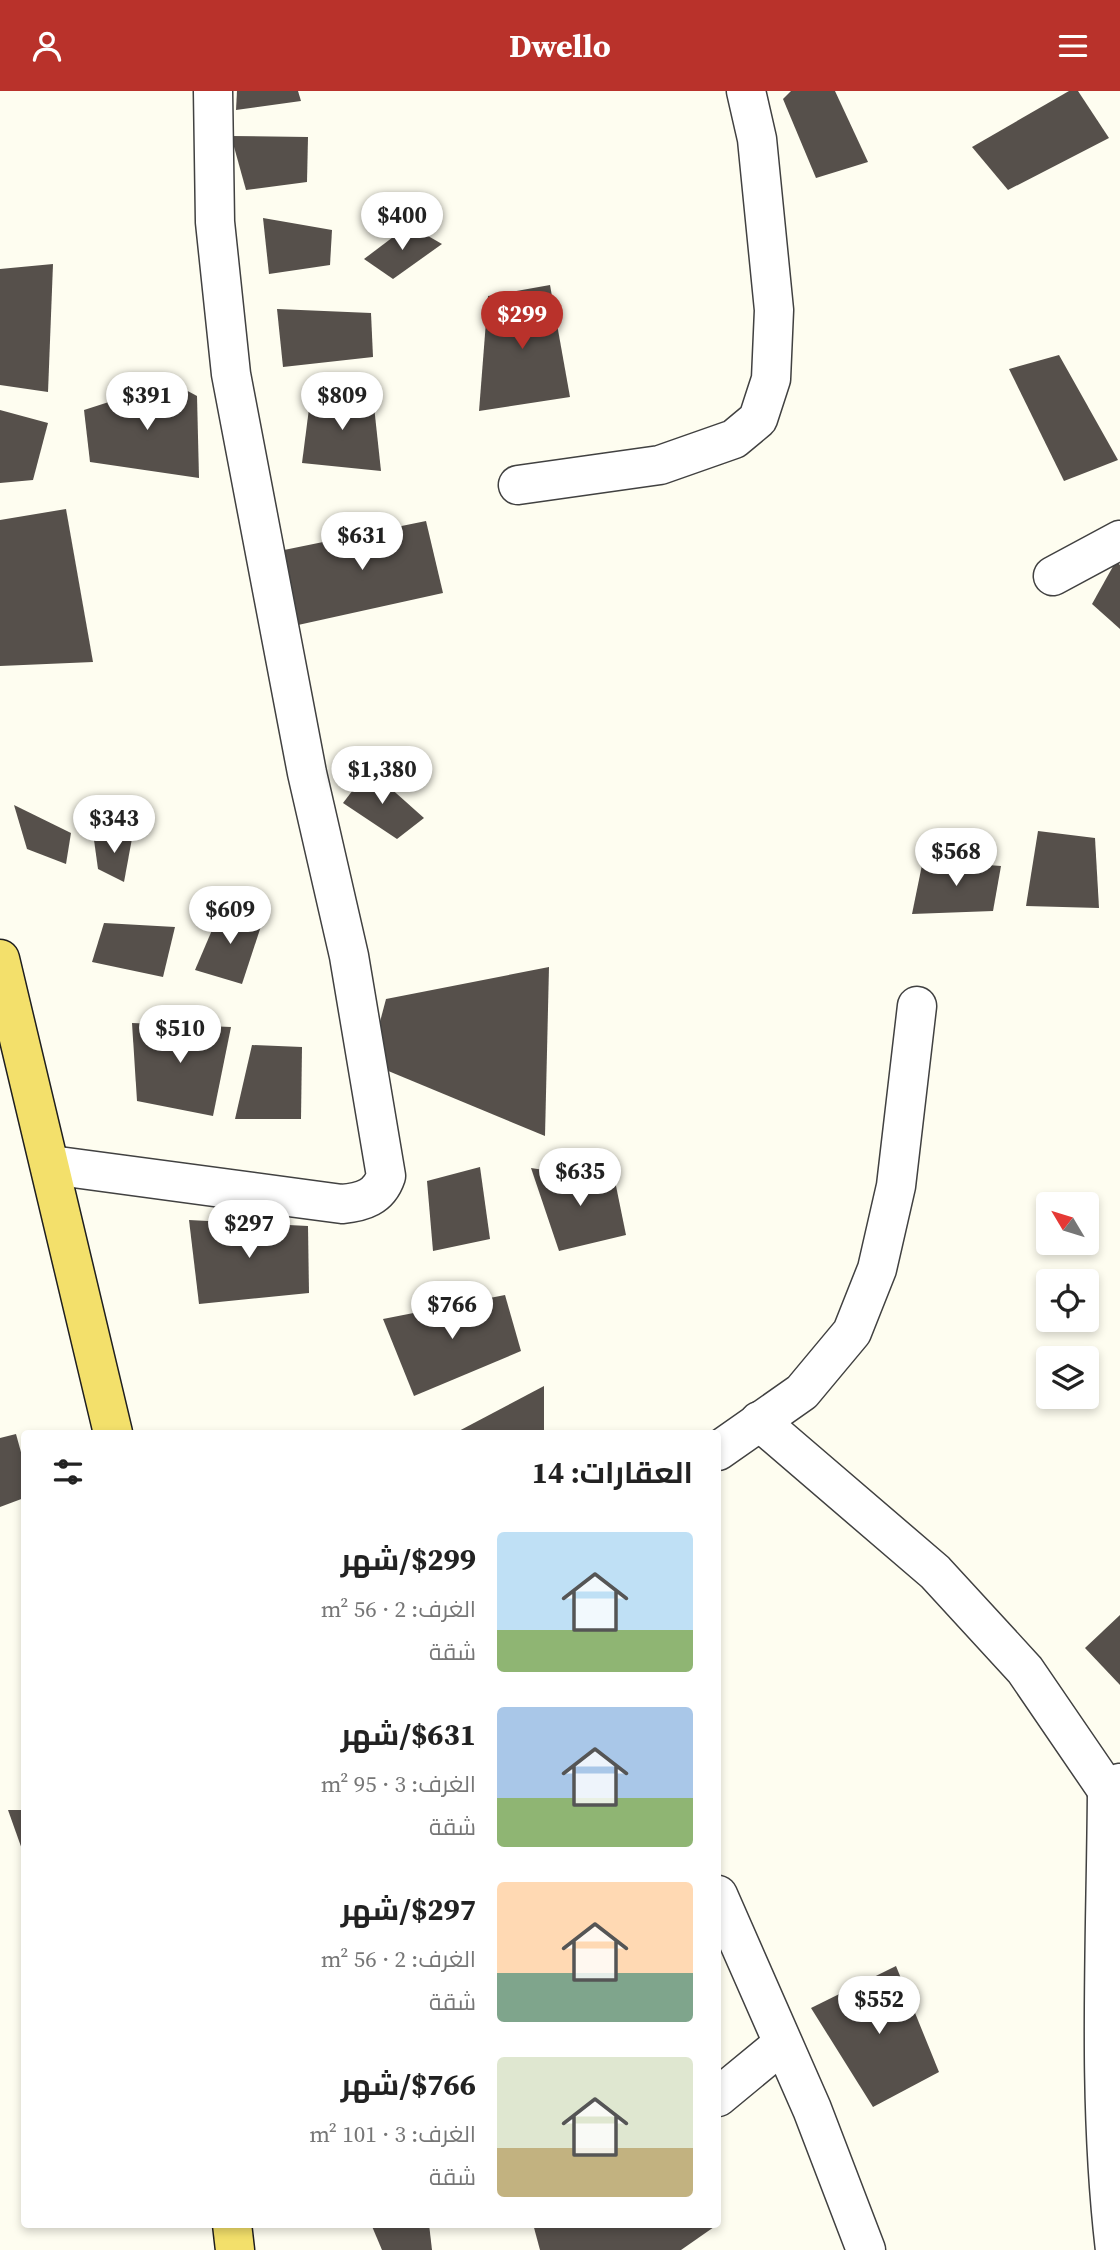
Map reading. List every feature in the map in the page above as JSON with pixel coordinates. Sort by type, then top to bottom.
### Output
[{"type":"main road","points":[[0,959],[13,1064],[51,1165],[112,1430]]},
{"type":"main road","points":[[232,2228],[235,2250]]},
{"type":"street","points":[[51,1165],[342,1204],[363,1202],[382,1188],[386,1176],[349,956],[307,773],[231,374],[215,222],[213,91]]},
{"type":"street","points":[[517,485],[660,465],[734,439],[758,419],[771,379],[774,310],[757,139],[746,91]]},
{"type":"street","points":[[1054,576],[1120,540]]},
{"type":"street","points":[[721,1449],[802,1392],[852,1332],[877,1269],[896,1186],[917,1006]]},
{"type":"street","points":[[759,1421],[935,1573],[1024,1670],[1113,1787],[1105,2072],[1110,2206],[1115,2250]]},
{"type":"street","points":[[721,1902],[781,2045],[812,2109],[866,2250]]},
{"type":"street","points":[[721,2095],[781,2045]]},
{"type":"building","points":[[237,91],[298,91],[301,101],[236,110]]},
{"type":"building","points":[[791,91],[835,91],[868,162],[816,178],[783,99]]},
{"type":"building","points":[[1069,91],[1078,91],[1109,138],[1008,190],[972,147]]},
{"type":"building","points":[[231,136],[308,137],[307,182],[246,190]]},
{"type":"building","points":[[263,218],[332,230],[330,265],[269,274]]},
{"type":"building","points":[[409,225],[442,244],[393,279],[364,259]]},
{"type":"building","points":[[53,264],[48,392],[0,385],[0,269]]},
{"type":"building","points":[[550,285],[570,397],[479,411],[488,296]]},
{"type":"building","points":[[277,309],[371,313],[373,357],[283,367]]},
{"type":"building","points":[[1059,355],[1118,460],[1064,481],[1009,369]]},
{"type":"building","points":[[171,382],[197,396],[199,478],[90,462],[84,410]]},
{"type":"building","points":[[311,393],[373,397],[381,471],[302,463]]},
{"type":"building","points":[[0,410],[48,423],[33,480],[0,483]]},
{"type":"building","points":[[66,509],[93,662],[0,666],[0,520]]},
{"type":"building","points":[[426,521],[443,593],[298,625],[284,550]]},
{"type":"building","points":[[1116,561],[1120,565],[1120,629],[1092,604]]},
{"type":"building","points":[[369,769],[424,818],[397,839],[343,803]]},
{"type":"building","points":[[14,805],[71,833],[66,864],[27,849]]},
{"type":"building","points":[[1038,831],[1095,838],[1099,908],[1026,906]]},
{"type":"building","points":[[133,833],[124,882],[98,869],[94,840]]},
{"type":"building","points":[[923,860],[1001,866],[993,911],[912,914]]},
{"type":"building","points":[[221,909],[263,920],[242,984],[195,970]]},
{"type":"building","points":[[104,923],[175,927],[163,977],[92,962]]},
{"type":"building","points":[[549,967],[545,1136],[369,1063],[386,999]]},
{"type":"building","points":[[132,1023],[231,1027],[213,1116],[137,1101]]},
{"type":"building","points":[[252,1045],[302,1047],[301,1119],[235,1119]]},
{"type":"building","points":[[480,1167],[490,1239],[433,1251],[427,1181]]},
{"type":"building","points":[[531,1168],[615,1181],[626,1235],[559,1251]]},
{"type":"building","points":[[189,1220],[308,1226],[309,1293],[199,1304]]},
{"type":"building","points":[[505,1295],[521,1351],[414,1396],[383,1319]]},
{"type":"building","points":[[544,1386],[544,1430],[461,1430]]},
{"type":"building","points":[[16,1434],[21,1452],[21,1499],[0,1507],[0,1438]]},
{"type":"building","points":[[1120,1615],[1120,1685],[1085,1648]]},
{"type":"building","points":[[8,1810],[21,1810],[21,1847]]},
{"type":"building","points":[[896,1966],[939,2072],[873,2107],[811,2008]]},
{"type":"building","points":[[373,2228],[429,2228],[432,2250],[382,2250]]},
{"type":"building","points":[[534,2228],[713,2228],[681,2250],[540,2250]]}]
